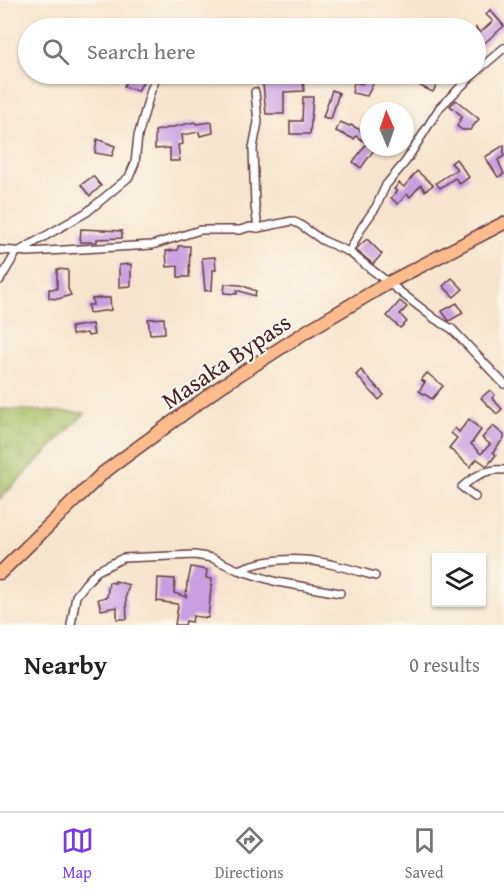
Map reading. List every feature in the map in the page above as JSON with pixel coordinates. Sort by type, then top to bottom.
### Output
[{"type":"highway","name":"Masaka Bypass","points":[[0,573],[112,467],[220,387],[388,283],[504,223]]},
{"type":"street","points":[[486,64],[504,48]]},
{"type":"street","points":[[0,280],[16,253],[87,212],[129,177],[135,163],[138,136],[154,84]]},
{"type":"street","points":[[349,252],[362,226],[376,207],[386,185],[406,161],[440,108],[464,84]]},
{"type":"street","points":[[255,92],[258,122],[253,148],[258,228]]},
{"type":"street","points":[[0,250],[16,253],[152,245],[200,230],[240,230],[292,221],[322,240],[349,252],[435,319],[452,329],[504,384]]},
{"type":"street","points":[[475,497],[462,487],[482,473],[496,469],[504,471]]},
{"type":"street","points":[[71,625],[76,596],[86,583],[97,571],[123,558],[195,555],[212,558],[238,570],[277,582],[340,593]]},
{"type":"street","points":[[238,570],[263,561],[284,558],[311,560],[375,576]]},
{"type":"green space","points":[[0,409],[85,413],[0,499]]},
{"type":"building","points":[[490,10],[504,26],[486,42],[486,27],[493,21],[486,15]]},
{"type":"building","points":[[125,84],[142,84],[138,91],[124,87]]},
{"type":"building","points":[[263,84],[303,84],[304,91],[284,92],[284,114],[266,114]]},
{"type":"building","points":[[354,84],[373,84],[367,96],[352,93]]},
{"type":"building","points":[[421,84],[437,84],[433,92],[420,86]]},
{"type":"building","points":[[332,90],[339,93],[331,119],[323,117]]},
{"type":"building","points":[[303,97],[313,97],[310,134],[290,134],[290,121],[302,121]]},
{"type":"building","points":[[456,100],[479,119],[470,130],[462,130],[457,126],[462,116],[450,106]]},
{"type":"building","points":[[195,122],[196,124],[212,122],[213,133],[200,136],[199,132],[182,135],[183,144],[178,145],[180,161],[170,161],[170,148],[155,149],[155,131]]},
{"type":"building","points":[[340,122],[351,125],[360,130],[360,139],[356,136],[354,139],[336,131]]},
{"type":"building","points":[[97,139],[115,146],[112,156],[95,153]]},
{"type":"building","points":[[504,145],[504,156],[498,160],[504,174],[498,177],[485,157]]},
{"type":"building","points":[[360,152],[360,156],[370,156],[361,168],[353,162]]},
{"type":"building","points":[[456,159],[469,177],[460,184],[455,178],[440,188],[436,183],[457,169],[451,163]]},
{"type":"building","points":[[417,171],[433,185],[425,191],[421,185],[410,197],[407,194],[398,204],[391,198],[397,191],[394,189],[399,183],[404,187]]},
{"type":"building","points":[[93,176],[101,186],[90,196],[81,185]]},
{"type":"building","points":[[81,229],[122,231],[122,238],[80,242]]},
{"type":"building","points":[[367,239],[382,254],[373,264],[356,250]]},
{"type":"building","points":[[178,246],[190,246],[189,277],[178,277],[178,266],[167,267],[166,251],[178,250]]},
{"type":"building","points":[[215,257],[216,270],[213,270],[212,290],[205,291],[202,258]]},
{"type":"building","points":[[131,264],[131,286],[119,287],[119,265]]},
{"type":"building","points":[[57,269],[68,270],[68,289],[71,295],[58,299],[49,298],[49,289],[57,289]]},
{"type":"building","points":[[452,278],[463,289],[454,297],[443,286]]},
{"type":"building","points":[[225,284],[241,285],[256,291],[255,296],[237,290],[237,294],[224,293]]},
{"type":"building","points":[[110,298],[111,310],[89,313],[88,305],[93,305],[92,299]]},
{"type":"building","points":[[400,301],[407,307],[400,314],[407,322],[400,328],[387,316]]},
{"type":"building","points":[[457,303],[463,313],[449,321],[442,311]]},
{"type":"building","points":[[164,318],[165,333],[150,334],[148,319]]},
{"type":"building","points":[[92,324],[94,335],[88,336],[87,333],[72,335],[71,327]]},
{"type":"building","points":[[361,370],[384,395],[379,400],[356,375]]},
{"type":"building","points":[[427,373],[443,386],[432,399],[419,391],[425,382],[421,380]]},
{"type":"building","points":[[490,390],[495,395],[492,398],[502,409],[497,414],[481,398]]},
{"type":"building","points":[[469,419],[481,430],[471,444],[481,454],[490,444],[482,438],[493,426],[504,435],[493,452],[496,455],[487,466],[477,459],[470,467],[449,448],[457,438],[451,433],[455,428],[459,432]]},
{"type":"building","points":[[191,567],[207,570],[206,578],[212,579],[208,618],[193,616],[192,622],[186,621],[185,625],[175,625],[178,606],[157,601],[158,578],[175,579],[174,593],[186,597]]},
{"type":"building","points":[[115,581],[129,585],[126,596],[127,619],[117,619],[117,607],[101,610],[98,599],[107,597],[109,582],[115,583]]}]
